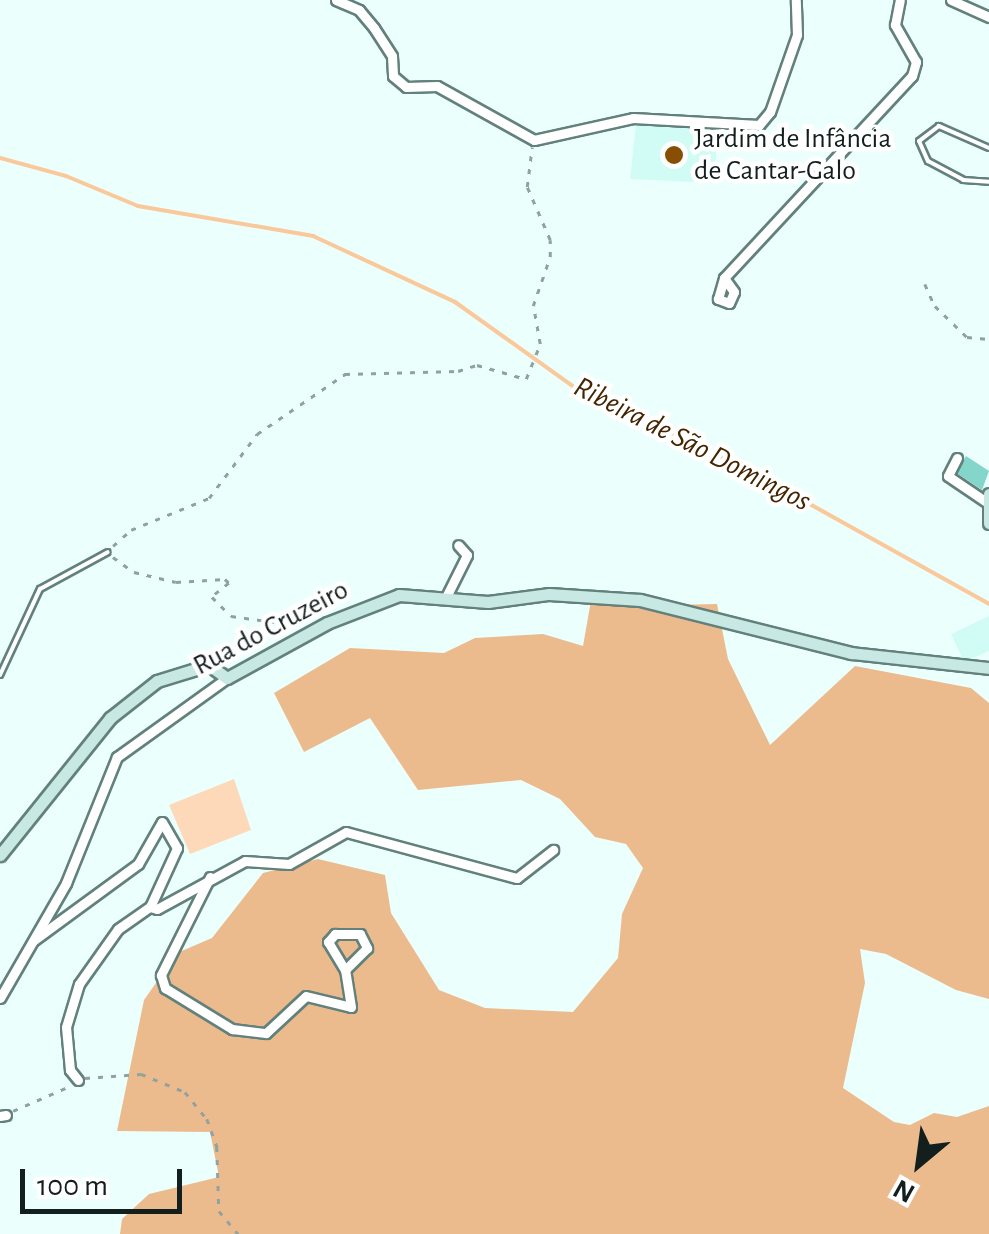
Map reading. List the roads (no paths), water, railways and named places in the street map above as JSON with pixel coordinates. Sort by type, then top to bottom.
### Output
[{"type":"street","points":[[336,0],[360,10],[392,56],[394,76],[406,87],[437,86],[534,140],[634,118],[759,125],[770,112],[797,35],[796,0]]},
{"type":"street","points":[[724,278],[912,76],[916,62],[895,24],[900,0]]},
{"type":"street","points":[[952,0],[989,16]]},
{"type":"street","points":[[957,458],[948,476],[987,497],[989,523]]},
{"type":"street","points":[[446,597],[467,555],[458,545]]},
{"type":"street","name":"Rua do Cruzeiro","points":[[0,998],[66,883],[117,757],[227,678],[374,601],[446,597],[488,602],[599,596],[851,652],[989,668]]},
{"type":"street","points":[[0,855],[65,768],[133,697],[183,669],[209,665],[227,678]]},
{"type":"street","points":[[34,940],[138,864],[162,822],[178,848],[150,908]]},
{"type":"street","points":[[78,1080],[70,1070],[66,1027],[79,984],[118,929],[150,908],[165,906],[211,875],[245,861],[289,864],[346,832],[517,878],[553,850]]},
{"type":"street","points":[[211,875],[161,976],[165,988],[232,1029],[266,1033],[306,996],[350,1007],[345,970],[328,942],[335,934],[360,934],[367,948],[345,970]]},
{"type":"lane","points":[[989,148],[940,126],[920,141],[928,161],[962,180],[989,182]]},
{"type":"lane","points":[[0,675],[40,589],[110,550]]},
{"type":"waterway","name":"Ribeira de São Domingos","points":[[0,158],[66,176],[138,206],[313,236],[455,302],[581,392],[745,468],[989,604]]},
{"type":"place","name":"Jardim de Infância de Cantar-Galo","points":[[674,155]]}]
